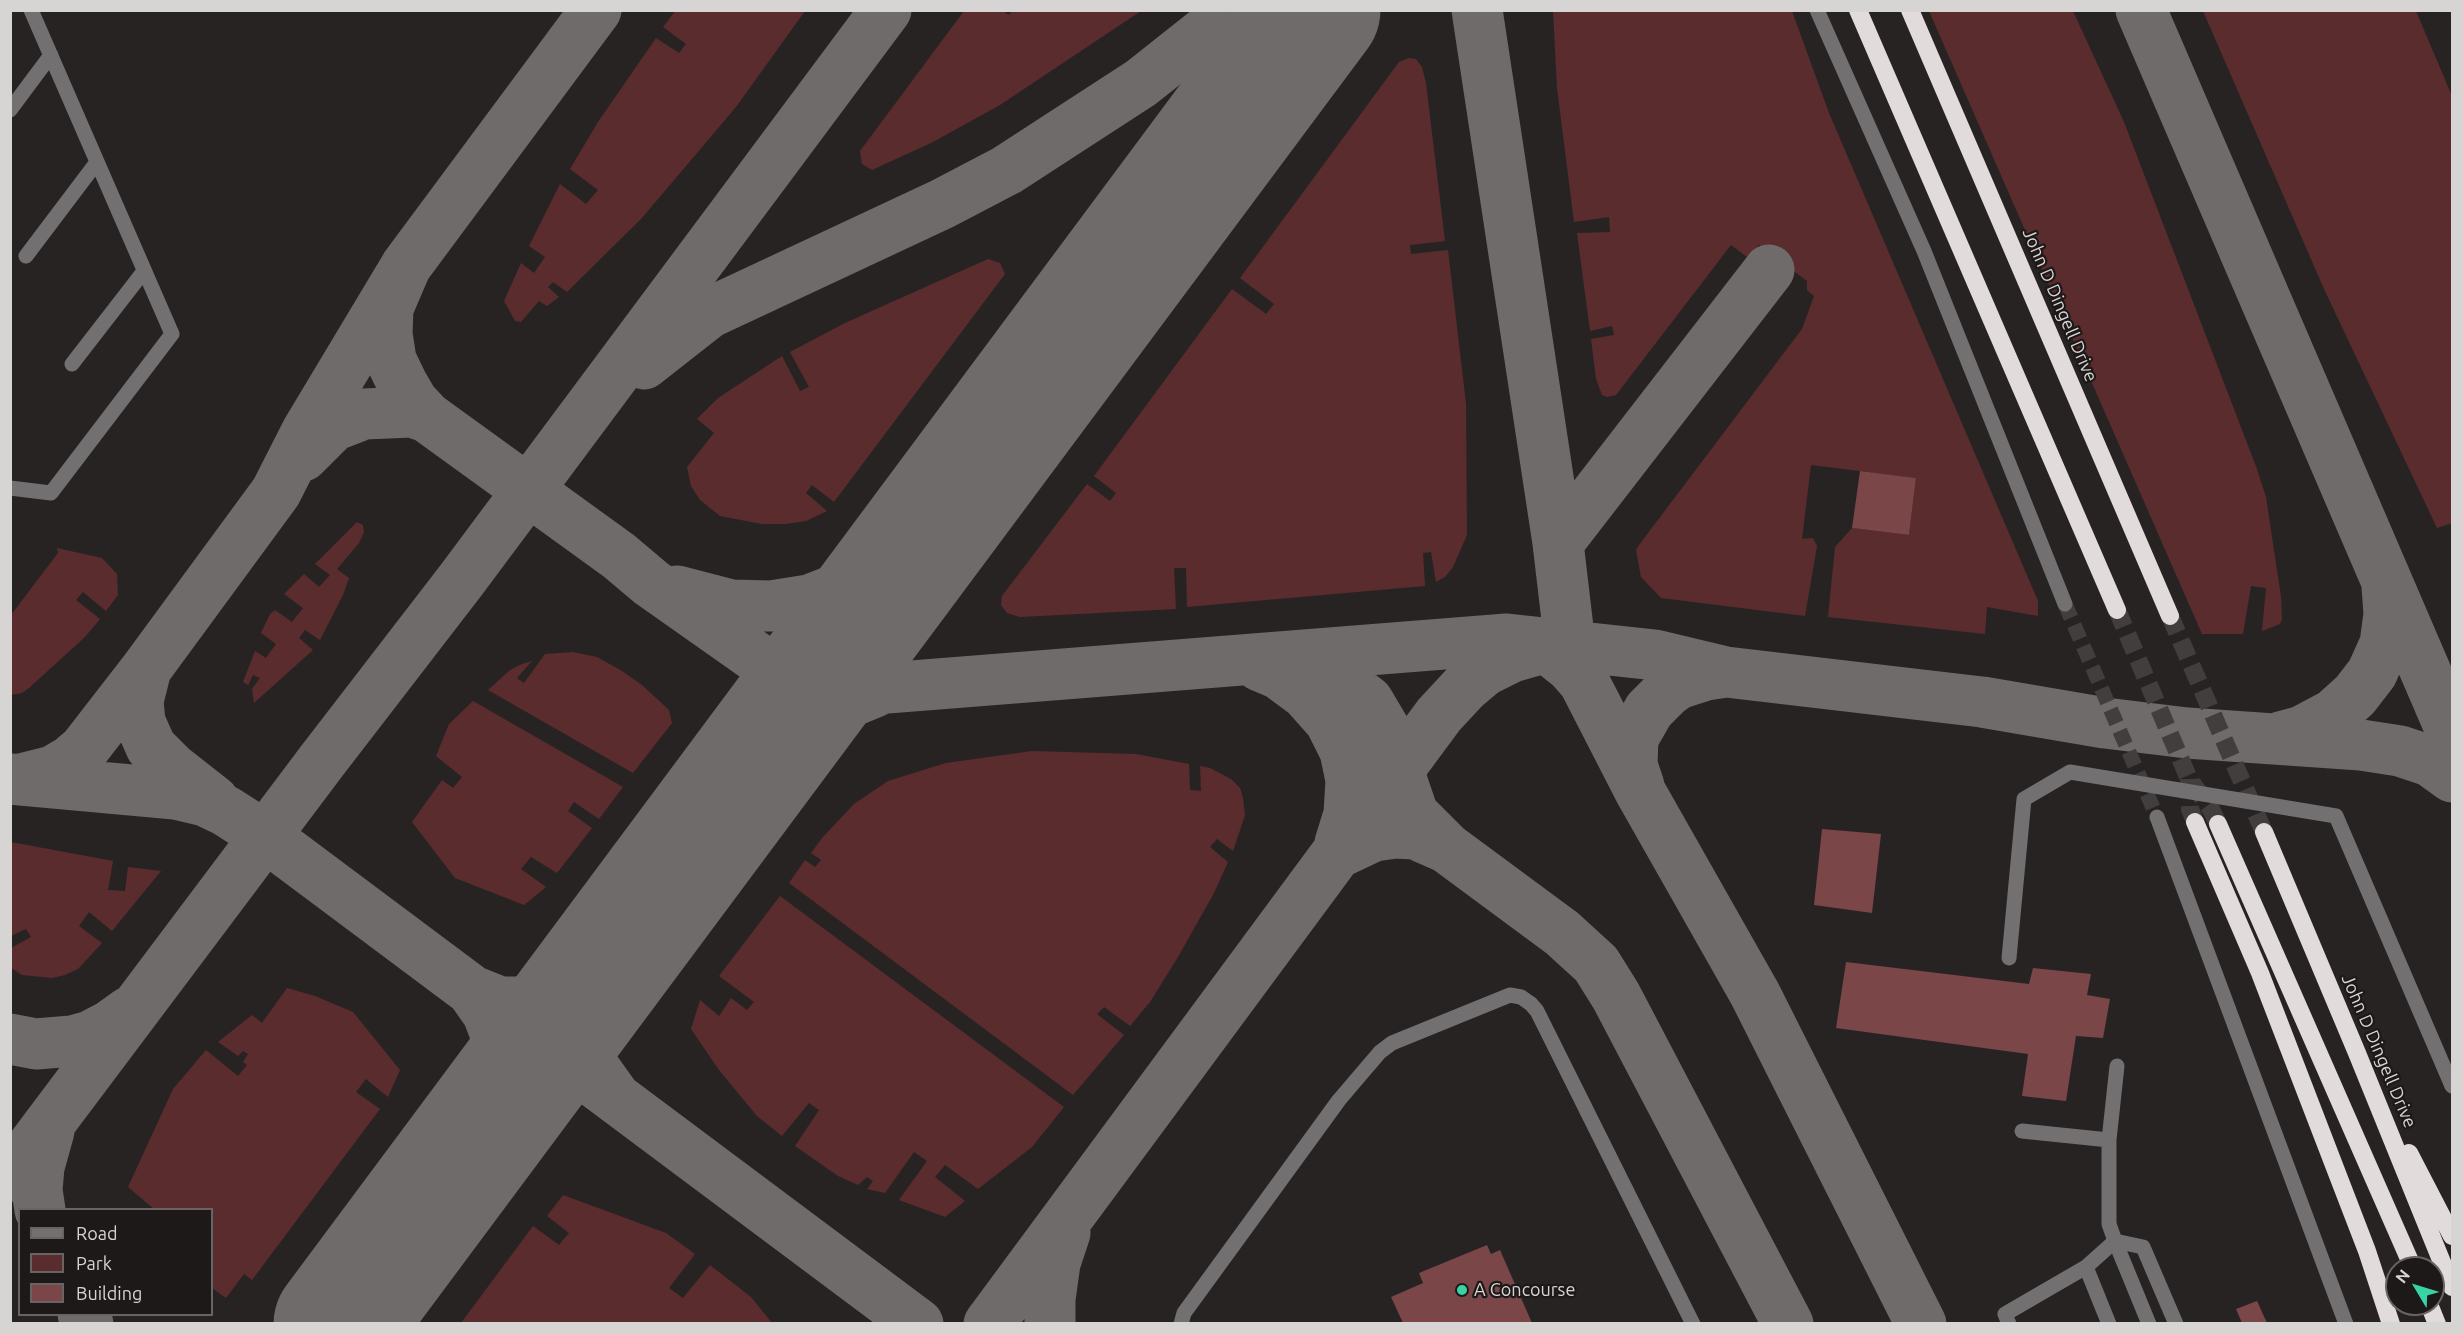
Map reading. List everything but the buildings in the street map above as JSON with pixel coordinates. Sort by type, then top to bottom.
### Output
[{"type":"highway","points":[[1858,10],[2117,610]]},
{"type":"highway","name":"John D Dingell Drive","points":[[1910,10],[2170,616]]},
{"type":"highway","points":[[2195,822],[2264,984],[2362,1240],[2391,1323]]},
{"type":"highway","points":[[2218,824],[2408,1256]]},
{"type":"highway","name":"John D Dingell Drive","points":[[2264,832],[2358,1053],[2452,1287]]},
{"type":"highway","points":[[2358,1053],[2452,1236]]},
{"type":"lane","points":[[10,488],[51,493],[172,334],[31,10]]},
{"type":"lane","points":[[1817,10],[1924,251],[2065,604]]},
{"type":"lane","points":[[10,110],[51,55]]},
{"type":"lane","points":[[26,256],[97,162]]},
{"type":"lane","points":[[72,364],[144,271]]},
{"type":"lane","points":[[2009,958],[2024,799],[2070,772],[2336,816],[2452,1086]]},
{"type":"lane","points":[[2157,817],[2346,1323]]},
{"type":"lane","points":[[1181,1323],[1184,1313],[1325,1120],[1380,1052],[1392,1044],[1510,995],[1526,1001],[1537,1011],[1693,1323]]},
{"type":"lane","points":[[2117,1066],[2109,1140],[2109,1224],[2149,1323]]},
{"type":"lane","points":[[2022,1131],[2109,1140]]},
{"type":"lane","points":[[2009,1323],[2005,1314],[2086,1267],[2115,1241]]},
{"type":"lane","points":[[2115,1241],[2143,1247],[2176,1323]]},
{"type":"lane","points":[[2086,1267],[2109,1323]]},
{"type":"green space","points":[[676,10],[805,11],[736,107],[641,219],[567,292],[553,282],[548,287],[559,297],[547,306],[539,301],[521,322],[515,321],[504,301],[521,263],[534,273],[545,257],[529,246],[560,184],[586,204],[598,190],[570,169],[598,122],[656,38],[679,53],[686,44],[663,27]]},
{"type":"green space","points":[[964,11],[1003,11],[1009,15],[1012,11],[1141,11],[1000,105],[931,143],[872,170],[862,164],[860,151]]},
{"type":"green space","points":[[1553,11],[1792,11],[1829,113],[2038,601],[2038,616],[1987,607],[1985,634],[1828,617],[1835,547],[1852,528],[1909,535],[1916,478],[1811,465],[1802,539],[1813,538],[1817,546],[1805,616],[1661,598],[1641,577],[1636,550],[1639,545],[1802,329],[1814,296],[1807,290],[1807,281],[1759,245],[1747,257],[1731,245],[1616,395],[1607,397],[1602,395],[1596,379],[1591,339],[1614,335],[1612,326],[1590,331],[1577,233],[1610,232],[1609,217],[1574,222],[1557,88]]},
{"type":"green space","points":[[1929,11],[2073,11],[2124,122],[2257,469],[2266,497],[2281,597],[2282,619],[2280,624],[2262,631],[2266,588],[2251,586],[2243,634],[2202,634]]},
{"type":"green space","points":[[2203,11],[2416,11],[2452,96],[2452,523],[2437,528],[2324,289]]},
{"type":"green space","points":[[1409,58],[1416,59],[1422,67],[1426,83],[1445,241],[1410,245],[1411,254],[1448,250],[1466,404],[1467,535],[1453,567],[1445,577],[1436,582],[1431,552],[1423,553],[1425,586],[1187,607],[1186,568],[1174,568],[1176,609],[1020,617],[1007,613],[1001,605],[1002,596],[1087,484],[1110,501],[1116,493],[1094,476],[1232,289],[1266,314],[1274,304],[1240,278],[1399,62]]},
{"type":"green space","points":[[988,259],[1000,263],[1005,274],[834,502],[812,485],[806,493],[827,511],[806,521],[762,524],[720,516],[700,500],[691,486],[687,467],[714,433],[697,419],[718,398],[782,356],[800,391],[809,387],[790,352],[845,323]]},
{"type":"green space","points":[[357,522],[363,525],[364,532],[359,543],[337,569],[349,578],[320,640],[305,630],[299,638],[313,650],[254,703],[252,689],[260,678],[253,675],[248,685],[243,682],[255,651],[266,658],[276,644],[261,633],[270,614],[275,610],[292,622],[303,608],[284,594],[304,574],[319,587],[330,575],[315,564]]},
{"type":"green space","points":[[57,548],[102,558],[117,574],[118,595],[106,611],[83,592],[76,600],[100,619],[85,637],[29,688],[22,693],[11,695],[11,615],[58,553]]},
{"type":"green space","points":[[573,652],[597,657],[622,671],[642,685],[669,710],[672,723],[633,773],[488,690],[510,670],[522,664],[532,661],[517,678],[524,683],[545,654]]},
{"type":"green space","points":[[473,701],[623,787],[599,819],[574,802],[568,811],[592,828],[557,873],[531,857],[521,869],[546,887],[524,905],[455,878],[412,822],[442,780],[453,788],[462,777],[436,756],[449,724]]},
{"type":"green space","points":[[1032,751],[1136,754],[1189,764],[1190,790],[1201,791],[1200,766],[1210,768],[1231,779],[1240,788],[1243,798],[1245,815],[1233,851],[1217,839],[1210,847],[1228,862],[1214,893],[1178,957],[1150,1002],[1130,1026],[1104,1007],[1097,1014],[1124,1035],[1073,1095],[789,883],[805,860],[815,867],[821,860],[811,853],[854,804],[888,781],[946,763]]},
{"type":"green space","points":[[11,842],[113,861],[108,890],[125,891],[128,867],[161,871],[112,931],[89,912],[79,926],[102,943],[78,969],[52,978],[22,975],[11,968],[11,948],[31,937],[26,929],[11,936]]},
{"type":"green space","points":[[780,896],[1064,1107],[1032,1147],[978,1189],[945,1165],[935,1177],[965,1201],[945,1217],[899,1200],[927,1161],[914,1152],[885,1193],[867,1189],[873,1181],[867,1177],[858,1185],[838,1176],[795,1146],[819,1110],[809,1103],[782,1136],[757,1116],[719,1070],[691,1029],[700,1000],[719,1016],[731,998],[747,1010],[754,1002],[719,976]]},
{"type":"green space","points":[[287,988],[315,996],[353,1012],[400,1070],[388,1097],[366,1079],[356,1092],[380,1109],[252,1280],[244,1274],[226,1298],[213,1289],[213,1208],[153,1208],[128,1187],[173,1089],[206,1050],[238,1076],[247,1065],[243,1062],[248,1054],[243,1051],[238,1056],[218,1042],[252,1015],[262,1023]]},
{"type":"green space","points":[[563,1195],[666,1233],[695,1254],[669,1288],[683,1298],[710,1265],[751,1297],[772,1323],[461,1323],[533,1226],[559,1245],[569,1233],[547,1216]]},
{"type":"taxiway","points":[[21,779],[53,771],[84,749],[146,669],[276,492],[307,431],[406,266],[596,10]]},
{"type":"taxiway","points":[[10,1176],[321,762],[462,579],[886,10]]},
{"type":"taxiway","points":[[644,364],[709,313],[942,204],[1007,170],[1141,83],[1233,10]]},
{"type":"taxiway","points":[[1477,10],[1558,543],[1570,645],[1582,676]]},
{"type":"taxiway","points":[[2141,10],[2452,733]]},
{"type":"taxiway","points":[[406,266],[388,308],[387,334],[391,360],[402,383],[413,402],[427,417],[619,556],[651,583],[773,669],[813,687],[848,690],[887,688],[1507,639],[1655,655],[1726,672],[1982,702],[2105,723],[2187,733],[2361,745],[2400,751],[2430,761],[2452,777]]},
{"type":"taxiway","points":[[1558,543],[1769,270]]},
{"type":"taxiway","points":[[303,456],[333,426],[364,414],[412,412],[427,417]]},
{"type":"taxiway","points":[[677,591],[731,605],[771,606],[809,600],[840,588],[894,555],[934,517],[983,458]]},
{"type":"taxiway","points":[[2280,737],[2302,731],[2334,714],[2355,695],[2372,673],[2385,644],[2389,614],[2387,586]]},
{"type":"taxiway","points":[[1529,642],[1556,655],[1584,682],[1641,793],[1755,994],[1921,1324]]},
{"type":"taxiway","points":[[989,1324],[1439,715],[1465,687],[1484,671],[1512,657],[1540,649]]},
{"type":"taxiway","points":[[1289,659],[1327,670],[1368,701],[1384,728],[1413,814],[1447,848],[1415,834],[1395,833],[1374,836],[1336,854]]},
{"type":"taxiway","points":[[1260,666],[1279,674],[1306,694],[1330,721],[1345,751],[1351,780],[1349,814],[1340,843]]},
{"type":"taxiway","points":[[146,669],[138,701],[140,722],[151,747],[172,768],[214,801]]},
{"type":"taxiway","points":[[1639,786],[1632,765],[1633,738],[1649,710],[1678,684],[1706,675],[1726,672]]},
{"type":"taxiway","points":[[732,794],[773,751],[794,733],[831,710],[875,692]]},
{"type":"taxiway","points":[[10,779],[175,794],[205,801],[226,811],[265,836],[918,1324]]},
{"type":"taxiway","points":[[1447,848],[1562,933],[1596,964],[1616,996],[1788,1324]]},
{"type":"taxiway","points":[[475,992],[500,1002],[528,1002],[557,996],[585,981],[605,965]]},
{"type":"taxiway","points":[[602,970],[588,1003],[585,1026],[586,1046],[593,1066],[613,1094]]},
{"type":"taxiway","points":[[474,994],[488,1014],[497,1038],[501,1073],[497,1101],[488,1122]]},
{"type":"taxiway","points":[[10,1039],[36,1044],[72,1041],[90,1036],[129,1012]]},
{"type":"taxiway","points":[[40,1208],[37,1190],[39,1167],[49,1131]]},
{"type":"taxiway","points":[[1050,1324],[1050,1299],[1055,1263],[1065,1233]]},
{"type":"taxiway","points":[[84,1316],[88,1324]]},
{"type":"runway","points":[[338,1324],[1316,10]]},
{"type":"tunnel","points":[[2065,604],[2157,817]]},
{"type":"tunnel","points":[[2117,610],[2189,779],[2211,809],[2218,824]]},
{"type":"tunnel","points":[[2170,616],[2264,832]]},
{"type":"tunnel","points":[[2189,779],[2190,809],[2195,822]]},
{"type":"place","name":"A Concourse","points":[[1462,1290]]}]
